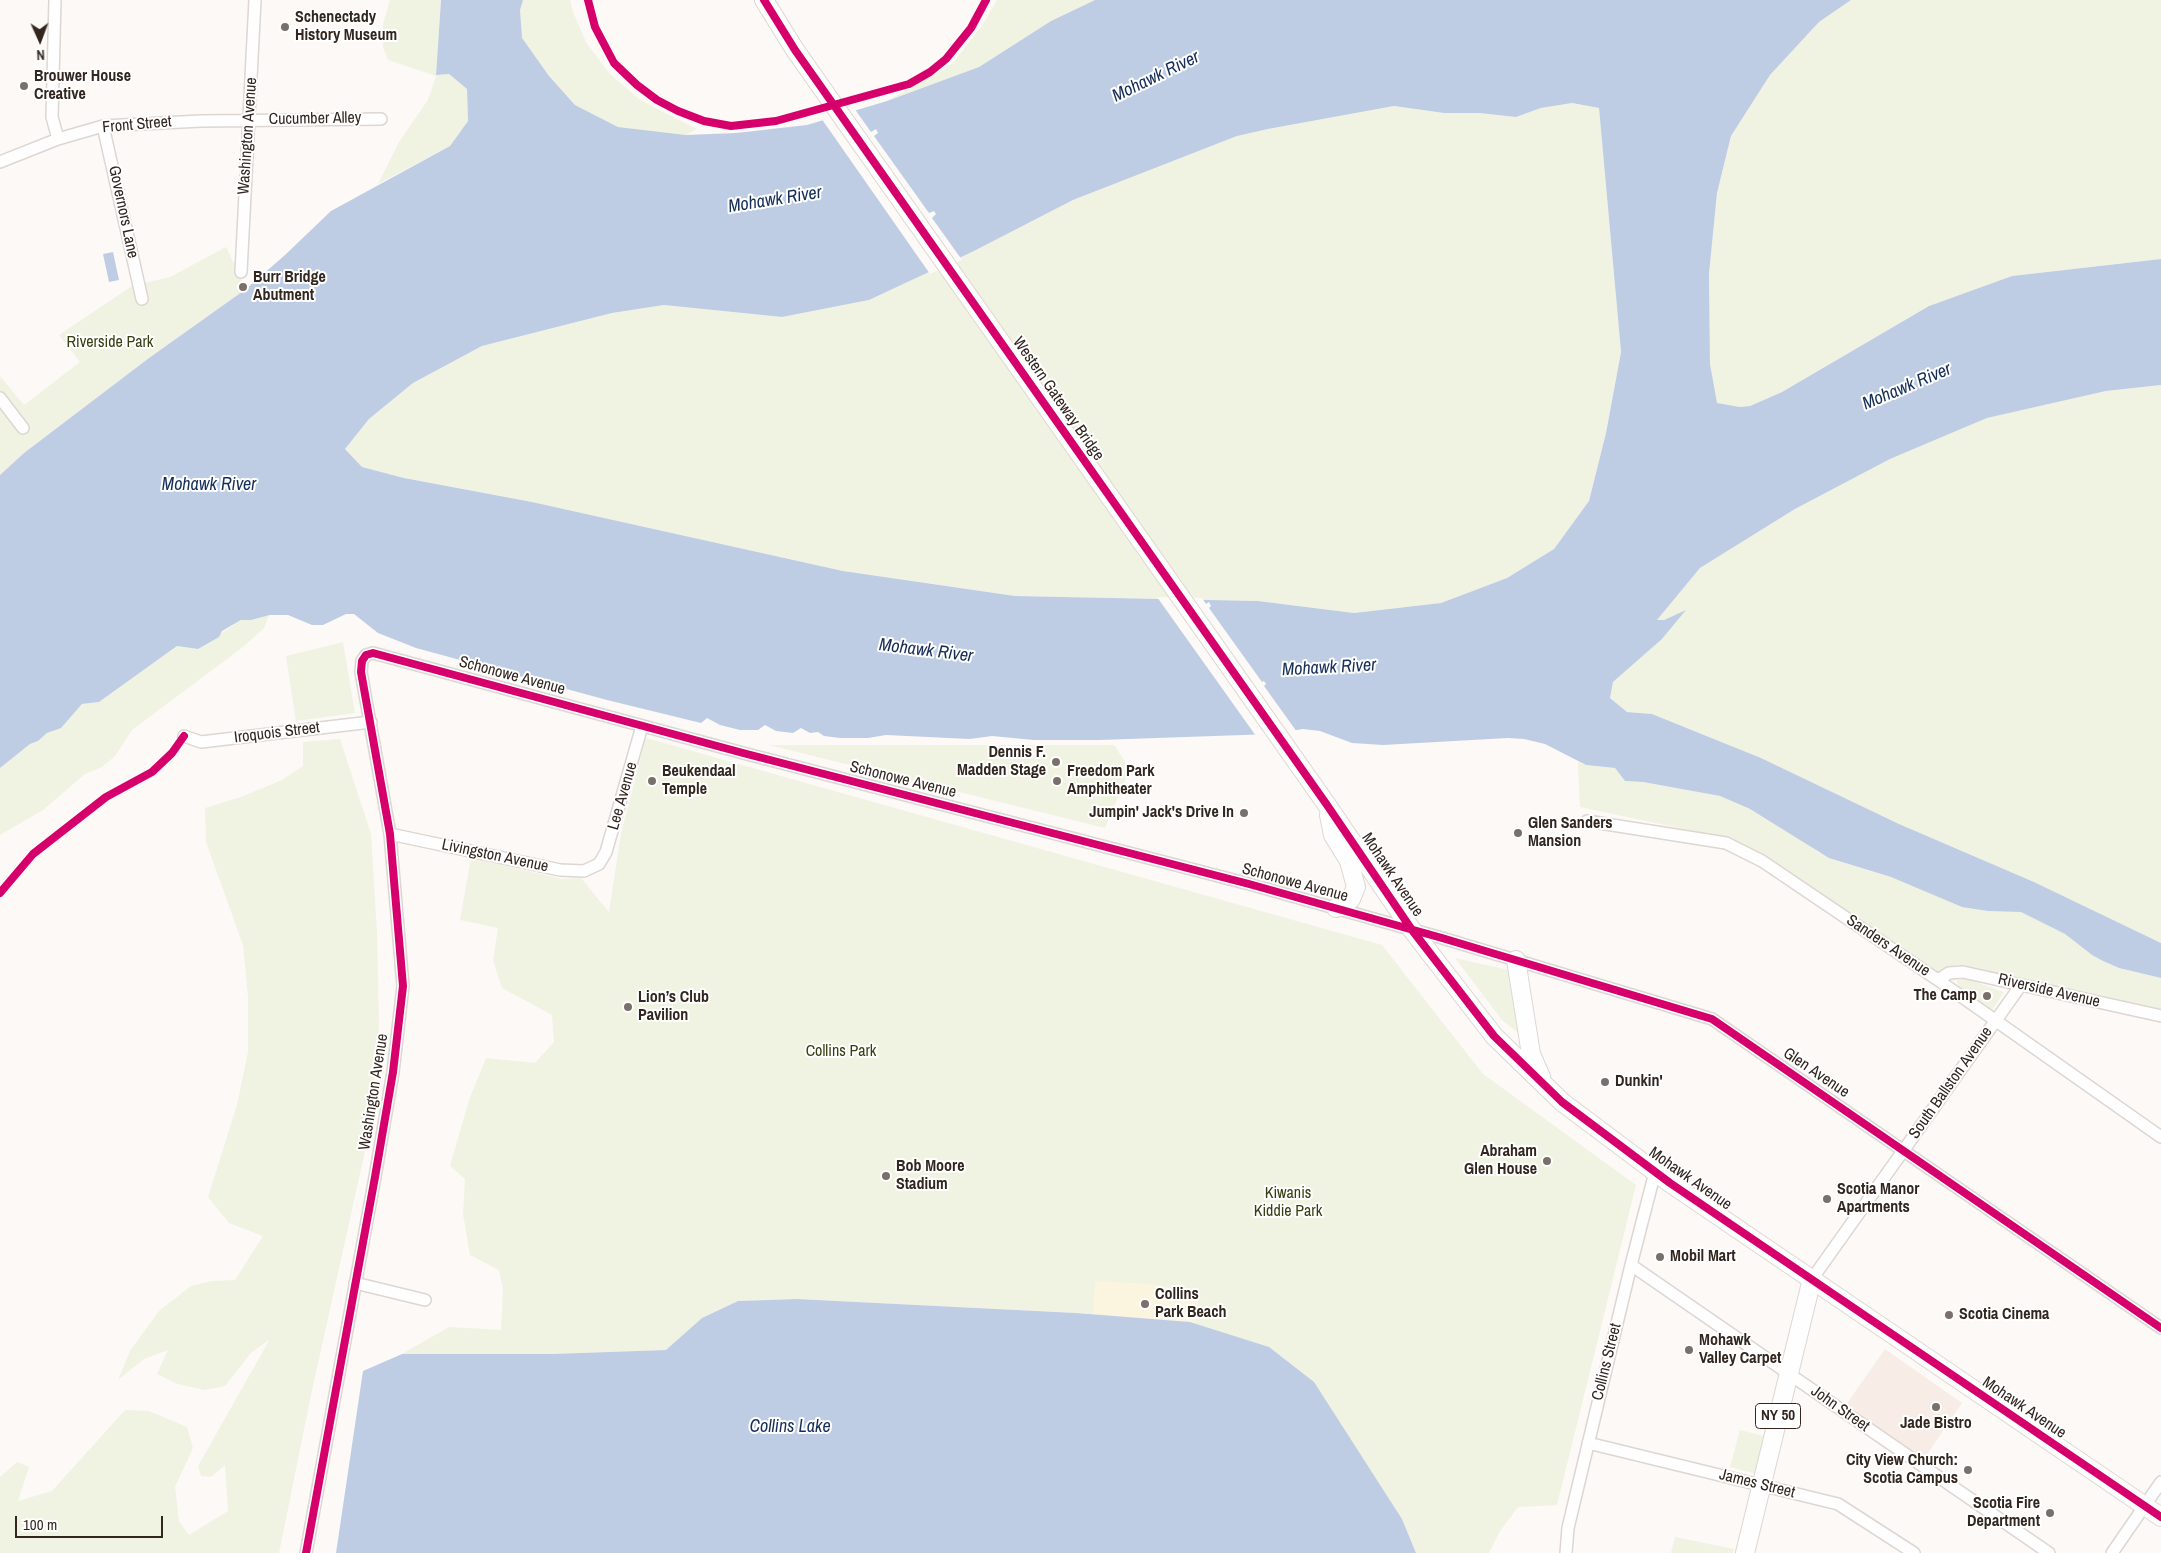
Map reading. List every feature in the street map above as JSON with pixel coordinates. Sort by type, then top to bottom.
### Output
[{"type":"main road","name":"Western Gateway Bridge","points":[[764,0],[795,50],[1297,764]]},
{"type":"main road","name":"Mohawk Avenue","points":[[1297,764],[1412,930],[1494,1036],[1562,1102],[1655,1172],[2161,1517]]},
{"type":"main road","points":[[1327,805],[1333,836],[1349,861],[1356,887],[1351,899],[1336,908]]},
{"type":"main road","points":[[1516,960],[1531,1054],[1544,1084]]},
{"type":"main road","name":"NY 50","points":[[1745,1553],[1812,1279]]},
{"type":"street","points":[[55,0],[52,117],[58,139]]},
{"type":"street","name":"Washington Avenue","points":[[241,272],[255,0]]},
{"type":"street","name":"Cucumber Alley","points":[[249,121],[381,118]]},
{"type":"street","name":"Front Street","points":[[0,162],[58,139],[104,126],[200,121],[249,121]]},
{"type":"street","name":"Governors Lane","points":[[104,126],[142,299]]},
{"type":"street","points":[[0,398],[23,428]]},
{"type":"street","name":"Washington Avenue","points":[[306,1553],[393,1072],[403,986],[390,834],[371,722],[360,672],[362,661],[366,655],[373,653],[387,656]]},
{"type":"street","name":"Schonowe Avenue","points":[[387,656],[642,726],[1336,908],[1412,930]]},
{"type":"street","name":"Iroquois Street","points":[[184,736],[201,742],[371,722]]},
{"type":"street","name":"Lee Avenue","points":[[599,864],[606,852],[618,816],[642,726]]},
{"type":"street","name":"Sanders Avenue","points":[[1587,821],[1726,843],[1762,861],[1938,980],[2161,1137]]},
{"type":"street","name":"Livingston Avenue","points":[[390,834],[560,870],[584,871],[599,864]]},
{"type":"street","name":"Glen Avenue","points":[[1412,930],[1712,1020],[1904,1149],[2161,1328]]},
{"type":"street","name":"Riverside Avenue","points":[[1938,980],[1949,973],[1963,972],[2161,1016]]},
{"type":"street","name":"South Ballston Avenue","points":[[1812,1279],[2021,984]]},
{"type":"street","name":"Collins Street","points":[[1566,1553],[1568,1528],[1655,1172]]},
{"type":"street","name":"John Street","points":[[1631,1265],[2049,1553]]},
{"type":"street","points":[[355,1283],[425,1300]]},
{"type":"street","name":"James Street","points":[[1588,1443],[1838,1504],[1914,1553]]},
{"type":"street","points":[[2112,1553],[2161,1482]]},
{"type":"shaded area","points":[[1885,1349],[1962,1403],[1922,1462],[1843,1409]]},
{"type":"green space","points":[[390,0],[441,0],[436,75],[449,74],[467,89],[468,121],[450,146],[378,184],[399,142],[428,100],[436,76],[388,60],[383,47],[383,24]]},
{"type":"green space","points":[[477,0],[570,0],[573,12],[587,44],[610,74],[640,100],[697,129],[686,135],[618,127],[575,105]]},
{"type":"green space","points":[[997,0],[1095,0],[1051,21],[979,67],[887,101],[953,63],[983,24]]},
{"type":"green space","points":[[1851,0],[2161,0],[2161,259],[2012,276],[1929,306],[1782,392],[1750,406],[1740,407],[1716,403],[1710,364],[1709,274],[1717,193],[1731,136],[1770,75],[1819,22]]},
{"type":"green space","points":[[1572,103],[1599,108],[1621,352],[1606,433],[1589,501],[1554,549],[1507,578],[1441,603],[1354,613],[1258,601],[1015,596],[843,571],[532,502],[404,478],[362,467],[345,449],[369,419],[413,383],[482,346],[612,313],[664,305],[782,317],[869,300],[974,251],[1073,200],[1237,136],[1268,129],[1394,106],[1444,113],[1479,113],[1516,117],[1541,108]]},
{"type":"green space","name":"Riverside Park","points":[[226,247],[246,289],[149,358],[24,453],[0,475],[0,376],[24,405],[80,362],[59,335],[132,286],[170,277]]},
{"type":"green space","points":[[2161,385],[2161,943],[2034,882],[1899,824],[1761,758],[1652,714],[1627,712],[1610,698],[1613,682],[1662,639],[1685,611],[1664,620],[1657,620],[1700,568],[1795,509],[1890,459],[1987,418],[2106,391]]},
{"type":"green space","points":[[269,615],[264,628],[243,647],[132,730],[115,756],[102,767],[85,774],[43,810],[0,835],[0,768],[30,744],[38,741],[47,733],[61,728],[82,704],[99,702],[177,646],[198,649],[241,620],[251,620]]},
{"type":"green space","points":[[343,642],[355,713],[296,721],[286,656]]},
{"type":"green space","name":"Collins Park","points":[[646,738],[1382,945],[1483,1074],[1636,1185],[1557,1505],[1518,1507],[1500,1531],[1489,1553],[1416,1553],[1402,1519],[1356,1448],[1190,1322],[1076,1313],[797,1299],[738,1301],[702,1318],[667,1350],[552,1354],[402,1354],[449,1327],[501,1330],[503,1289],[499,1270],[470,1255],[463,1214],[465,1179],[450,1166],[469,1100],[486,1058],[535,1063],[554,1042],[552,1015],[502,988],[493,960],[498,928],[460,920],[471,858],[562,879],[581,878],[609,912],[621,833]]},
{"type":"green space","points":[[340,739],[371,834],[377,933],[379,1025],[371,1124],[311,1395],[279,1553],[0,1553],[0,1477],[17,1462],[29,1467],[18,1501],[52,1491],[125,1410],[149,1411],[187,1427],[193,1448],[175,1487],[179,1521],[189,1535],[228,1511],[225,1465],[211,1477],[201,1476],[198,1466],[270,1339],[251,1353],[225,1386],[204,1390],[178,1384],[157,1374],[168,1350],[144,1359],[118,1380],[130,1351],[159,1311],[191,1286],[211,1281],[235,1280],[263,1236],[229,1223],[208,1197],[237,1105],[248,1052],[248,997],[243,945],[206,842],[205,808],[241,797],[282,780],[303,766],[303,742]]},
{"type":"green space","points":[[769,745],[1114,745],[1130,769],[1105,828]]},
{"type":"green space","points":[[1578,762],[1586,765],[1615,768],[1625,781],[1643,782],[1720,796],[1750,809],[1796,836],[1818,852],[1842,862],[1891,877],[1949,901],[1988,911],[2022,912],[2065,934],[2103,961],[2119,968],[2161,978],[2161,1011],[1956,965],[1936,973],[1760,853],[1726,838],[1580,807]]},
{"type":"green space","points":[[1455,958],[1513,971],[1523,1037],[1502,1020]]},
{"type":"green space","points":[[1967,979],[2004,992],[1991,1012],[1959,989],[1957,981]]},
{"type":"green space","points":[[1740,1430],[1764,1436],[1756,1474],[1730,1467]]},
{"type":"green space","points":[[1675,1537],[1734,1549],[1733,1553],[1671,1553]]},
{"type":"sand","name":"Collins Park Beach","points":[[1095,1281],[1152,1284],[1199,1294],[1195,1323],[1093,1314]]},
{"type":"water","name":"Mohawk River","points":[[441,0],[523,0],[520,10],[522,38],[549,76],[575,105],[618,127],[686,135],[736,133],[807,125],[887,101],[979,67],[1051,21],[1095,0],[1851,0],[1819,22],[1770,75],[1731,136],[1717,193],[1709,274],[1710,364],[1717,403],[1740,407],[1750,406],[1782,392],[1929,306],[2012,276],[2161,259],[2161,385],[2106,391],[1987,418],[1890,459],[1795,509],[1700,568],[1657,620],[1664,620],[1686,610],[1662,639],[1613,682],[1610,698],[1627,712],[1652,714],[1761,758],[1899,824],[2034,882],[2161,943],[2161,978],[2119,968],[2103,961],[2065,934],[2021,912],[1988,911],[1962,907],[1891,877],[1829,858],[1750,809],[1720,796],[1643,782],[1625,781],[1615,768],[1586,765],[1545,744],[1524,739],[1508,738],[1383,745],[1352,743],[1320,731],[1303,729],[1272,734],[1099,740],[1034,740],[992,736],[970,739],[886,735],[868,738],[840,738],[824,736],[818,732],[810,733],[801,728],[793,733],[776,731],[765,725],[758,730],[740,730],[720,725],[707,718],[701,723],[607,700],[416,648],[378,633],[354,614],[346,614],[323,625],[312,625],[288,615],[270,615],[251,620],[241,620],[222,631],[219,637],[198,649],[177,646],[99,702],[82,704],[61,728],[47,733],[38,741],[30,744],[0,768],[0,475],[24,453],[149,358],[246,289],[331,211],[450,146],[468,121],[467,89],[449,74],[436,75]],"holes":[[[1572,103],[1599,108],[1621,352],[1606,433],[1589,501],[1554,549],[1507,578],[1441,603],[1354,613],[1258,601],[1015,596],[843,571],[532,502],[404,478],[362,467],[345,449],[369,419],[413,383],[482,346],[612,313],[664,305],[782,317],[869,300],[974,251],[1073,200],[1237,136],[1394,106],[1444,113],[1479,113],[1516,117],[1541,108]]]},
{"type":"water","points":[[113,252],[119,280],[109,282],[103,254]]},
{"type":"water","name":"Collins Lake","points":[[797,1299],[1076,1313],[1190,1322],[1269,1347],[1314,1382],[1402,1519],[1416,1553],[336,1553],[363,1371],[402,1354],[552,1354],[666,1350],[702,1318],[738,1301]]},
{"type":"pier","points":[[854,108],[871,132],[876,129],[878,133],[874,136],[929,213],[934,211],[936,214],[932,218],[962,260],[930,274],[821,118]]},
{"type":"pier","points":[[1157,597],[1202,598],[1206,604],[1209,602],[1211,606],[1209,608],[1262,682],[1264,681],[1266,684],[1264,686],[1297,732],[1256,736]]},
{"type":"cycle path","points":[[588,0],[595,27],[614,63],[637,85],[657,100],[678,111],[704,121],[731,126],[776,121],[909,84],[930,72],[946,59],[971,28],[986,0]]},
{"type":"cycle path","points":[[764,0],[795,50],[1327,805],[1412,930],[1494,1036],[1562,1102],[1670,1183],[2161,1517]]},
{"type":"cycle path","points":[[306,1553],[393,1072],[403,986],[390,834],[361,672],[362,661],[366,655],[373,653],[743,753],[1249,884],[1442,938],[1712,1019],[2161,1328]]},
{"type":"cycle path","points":[[0,893],[33,854],[106,797],[152,772],[172,753],[184,736]]},
{"type":"place","name":"Schenectady History Museum","points":[[285,27]]},
{"type":"place","name":"Brouwer House Creative","points":[[24,86]]},
{"type":"place","name":"Burr Bridge Abutment","points":[[243,287]]},
{"type":"place","name":"Dennis F. Madden Stage","points":[[1056,762]]},
{"type":"place","name":"Beukendaal Temple","points":[[652,781]]},
{"type":"place","name":"Freedom Park Amphitheater","points":[[1057,781]]},
{"type":"place","name":"Jumpin' Jack's Drive In","points":[[1244,813]]},
{"type":"place","name":"Glen Sanders Mansion","points":[[1518,833]]},
{"type":"place","name":"The Camp","points":[[1987,996]]},
{"type":"place","name":"Lion’s Club Pavilion","points":[[628,1007]]},
{"type":"place","name":"Dunkin'","points":[[1605,1082]]},
{"type":"place","name":"Abraham Glen House","points":[[1547,1161]]},
{"type":"place","name":"Bob Moore Stadium","points":[[886,1176]]},
{"type":"place","name":"Scotia Manor Apartments","points":[[1827,1199]]},
{"type":"place","name":"Mobil Mart","points":[[1660,1257]]},
{"type":"place","name":"Collins Park Beach","points":[[1145,1304]]},
{"type":"place","name":"Scotia Cinema","points":[[1949,1315]]},
{"type":"place","name":"Mohawk Valley Carpet","points":[[1689,1350]]},
{"type":"place","name":"Jade Bistro","points":[[1936,1407]]},
{"type":"place","name":"City View Church: Scotia Campus","points":[[1968,1470]]},
{"type":"place","name":"Scotia Fire Department","points":[[2050,1513]]},
{"type":"park label","name":"Kiwanis Kiddie Park","points":[[1288,1203]]}]
